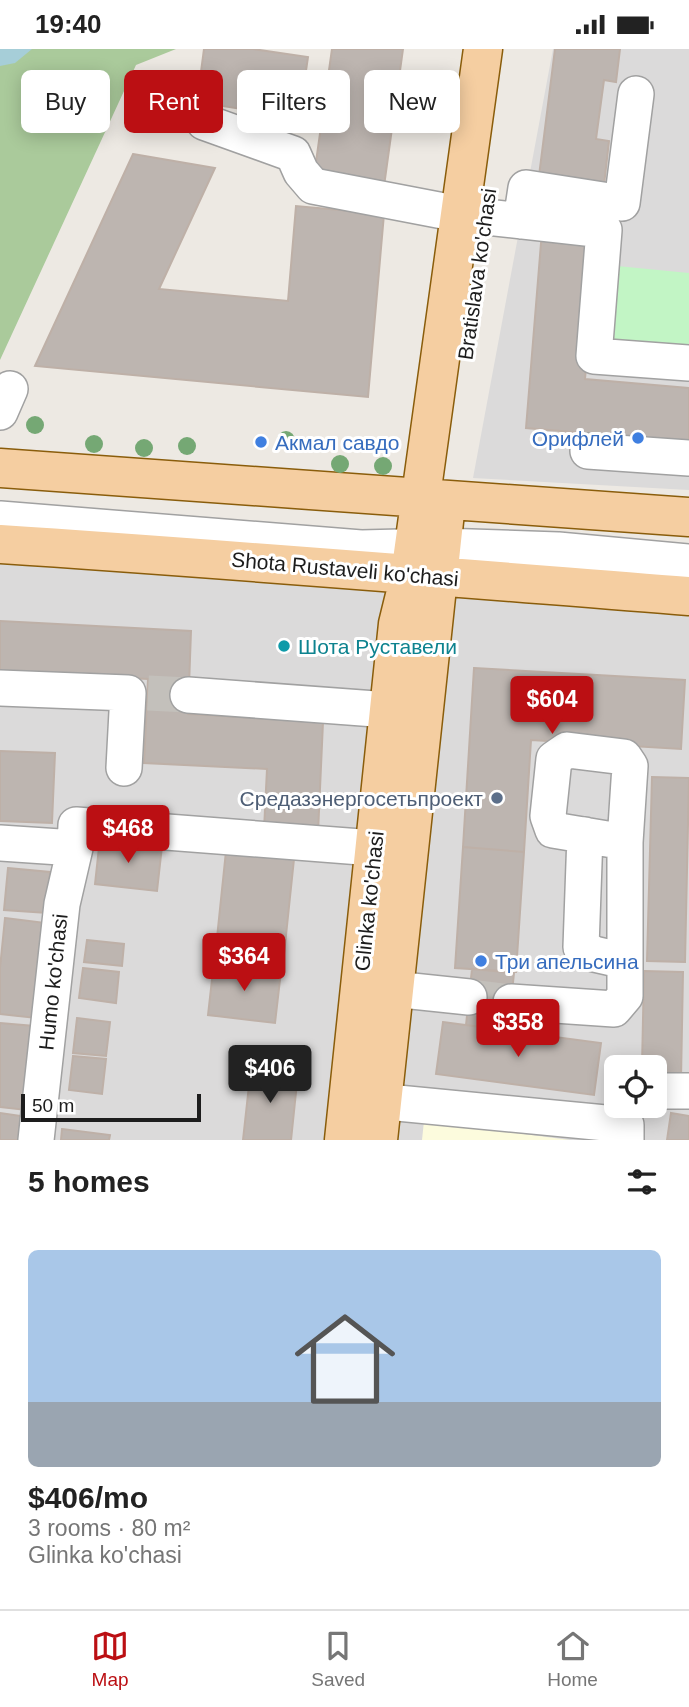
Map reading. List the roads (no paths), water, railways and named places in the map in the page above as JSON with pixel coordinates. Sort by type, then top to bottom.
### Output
[{"type":"main road","name":"Bratislava ko'chasi","points":[[483,49],[488,217]]},
{"type":"main road","name":"Bratislava ko'chasi","points":[[428,538],[488,217],[510,49]]},
{"type":"main road","name":"Shota Rustaveli ko'chasi","points":[[0,468],[428,538],[689,596]]},
{"type":"main road","name":"Shota Rustaveli ko'chasi","points":[[0,544],[329,566],[428,538],[519,506],[689,517]]},
{"type":"main road","name":"Glinka ko'chasi","points":[[378,1140],[365,1100],[374,849],[398,624],[428,538]]},
{"type":"main road","name":"Glinka ko'chasi","points":[[344,1140],[365,1100],[393,989],[428,538]]},
{"type":"street","points":[[488,217],[526,188],[622,202],[636,94]]},
{"type":"street","points":[[223,129],[292,154],[301,172],[313,186],[488,217],[604,230],[594,356],[689,363]]},
{"type":"street","points":[[588,451],[689,458]]},
{"type":"street","points":[[0,511],[363,535],[689,550]]},
{"type":"street","points":[[0,519],[361,548],[428,538],[689,562]]},
{"type":"street","points":[[0,688],[138,693],[124,768]]},
{"type":"street","points":[[188,695],[388,710]]},
{"type":"street","points":[[511,1002],[614,1009],[625,996],[625,842],[630,766],[624,757],[567,750],[554,759],[548,815],[553,830],[625,842]]},
{"type":"street","points":[[585,835],[581,947],[594,954],[625,961]]},
{"type":"street","points":[[0,843],[75,836],[374,849]]},
{"type":"street","name":"Humo ko'chasi","points":[[36,1140],[62,904],[75,836]]},
{"type":"street","points":[[393,989],[469,997]]},
{"type":"street","points":[[667,1091],[689,1091]]},
{"type":"street","points":[[365,1100],[627,1124]]},
{"type":"water","points":[[0,49],[32,49],[15,63],[0,66]]},
{"type":"tunnel","points":[[148,693],[188,695]]},
{"type":"tunnel","points":[[469,997],[511,1002]]},
{"type":"place","name":"Орифлей","points":[[638,438]]},
{"type":"place","name":"Акмал савдо","points":[[261,442]]},
{"type":"place","name":"Шота Руставели","points":[[284,646]]},
{"type":"place","name":"Средазэнергосетьпроект","points":[[497,798]]},
{"type":"place","name":"Три апельсина","points":[[481,961]]}]
